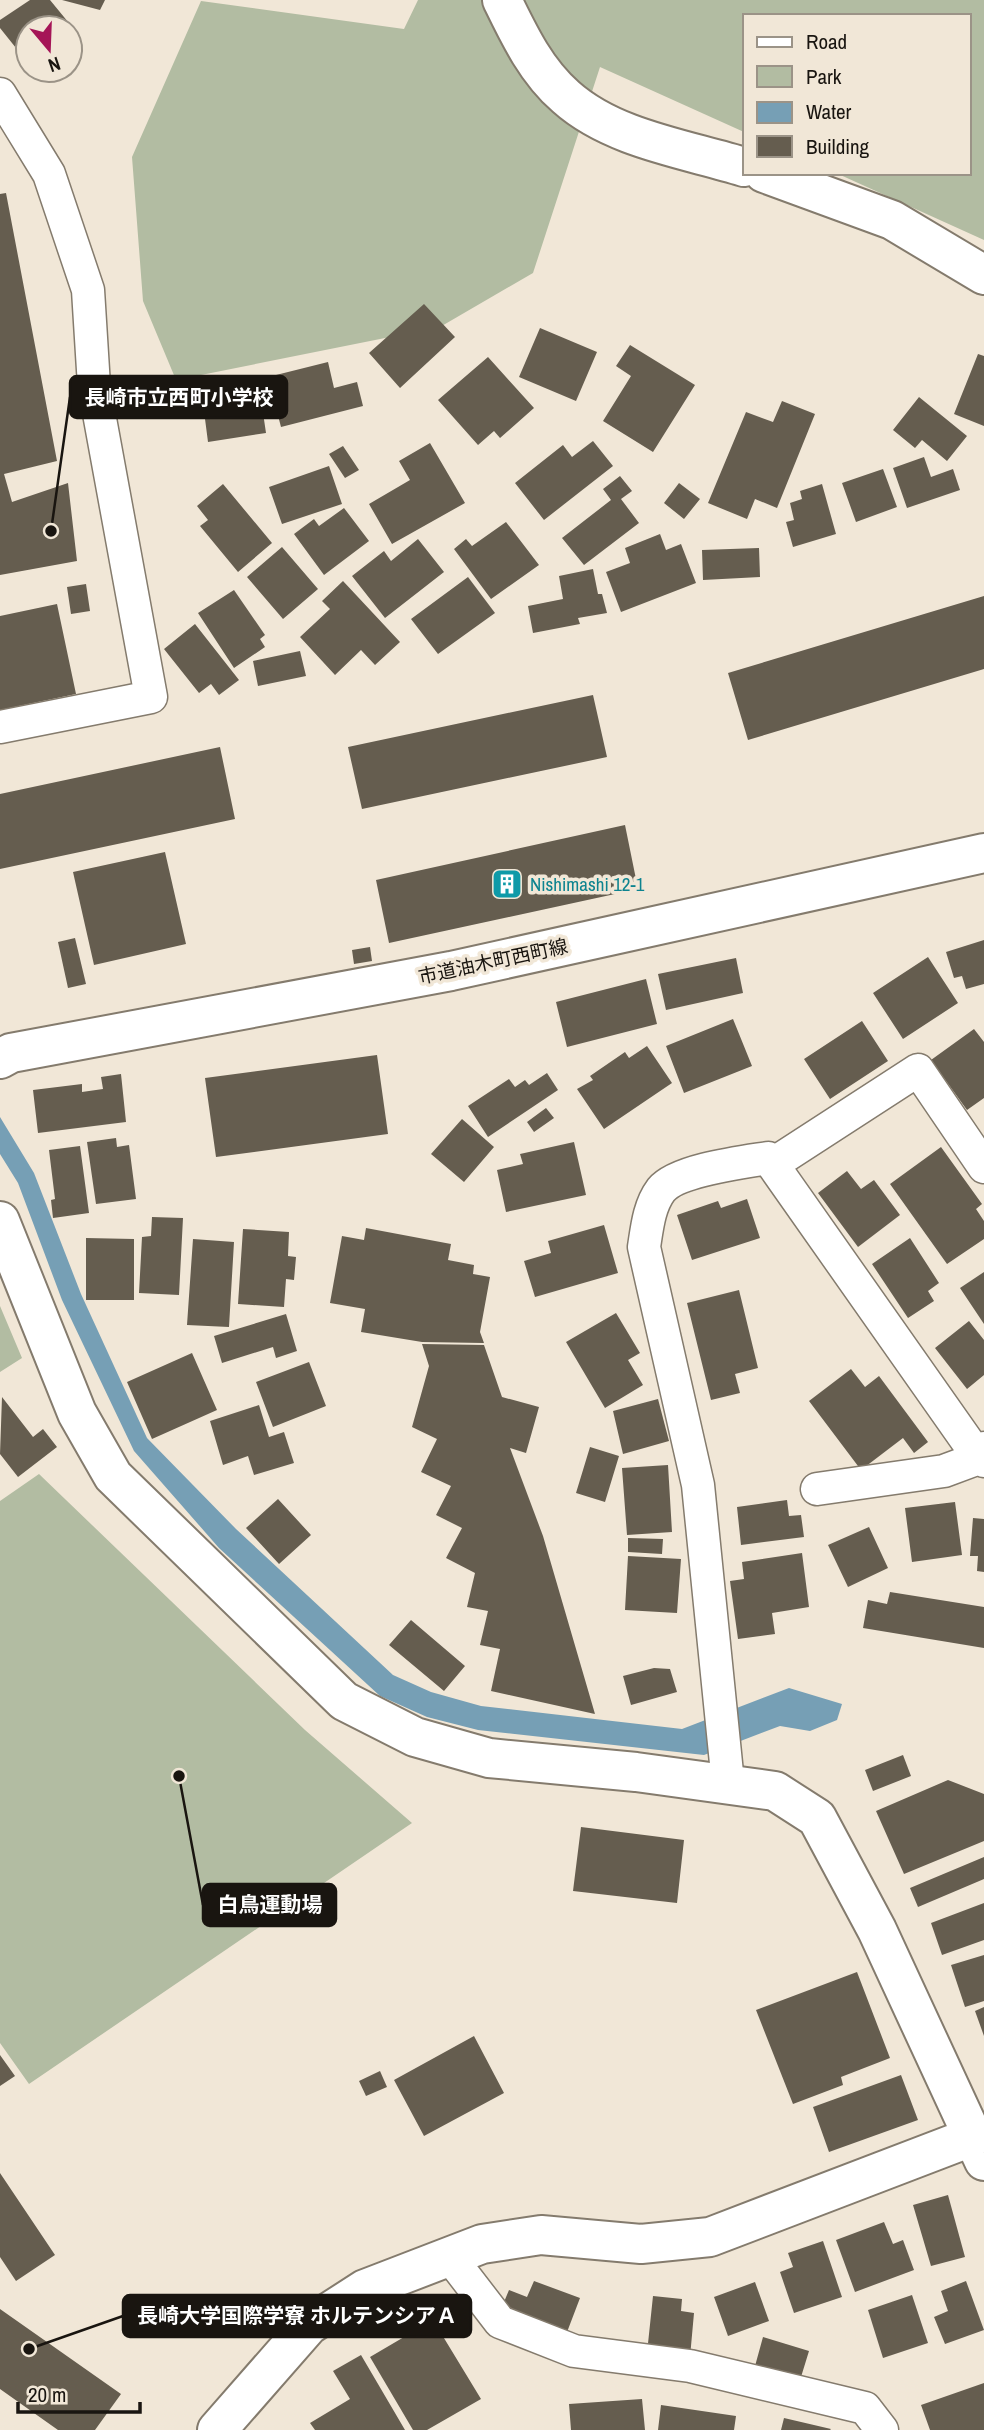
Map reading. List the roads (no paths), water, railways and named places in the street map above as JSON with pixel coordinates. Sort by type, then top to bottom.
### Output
[{"type":"street","points":[[502,0],[527,51],[566,98],[616,128],[743,167]]},
{"type":"street","points":[[0,94],[49,174],[88,290],[94,386],[151,697],[0,727]]},
{"type":"street","points":[[769,175],[892,220],[984,275]]},
{"type":"street","name":"市道油木町西町線","points":[[0,1059],[11,1053],[451,971],[984,853]]},
{"type":"street","points":[[773,1164],[918,1070],[984,1167]]},
{"type":"street","points":[[728,1783],[698,1485],[643,1247],[649,1215],[662,1189],[703,1168],[768,1158],[982,1456],[944,1471],[817,1489]]},
{"type":"street","points":[[0,1221],[77,1413],[113,1476],[344,1701],[415,1737],[489,1758],[728,1783],[775,1791],[817,1818],[877,1930],[979,2149],[710,2236],[640,2244],[541,2235],[482,2244],[365,2289],[309,2325],[217,2430]]},
{"type":"street","points":[[450,2257],[500,2322],[574,2351],[690,2366],[865,2408],[882,2430]]},
{"type":"water","points":[[0,1117],[34,1173],[81,1294],[147,1438],[236,1529],[393,1675],[431,1692],[481,1706],[682,1729],[789,1688],[842,1704],[837,1720],[810,1731],[780,1726],[704,1755],[478,1730],[427,1717],[380,1696],[219,1548],[134,1451],[62,1300],[18,1183],[0,1154]]},
{"type":"place","name":"長崎市立西町小学校","points":[[51,531]]},
{"type":"place","name":"Nishimashi 12-1","points":[[507,884]]},
{"type":"place","name":"白鳥運動場","points":[[179,1776]]},
{"type":"place","name":"長崎大学国際学寮 ホルテンシアＡ","points":[[29,2349]]}]
